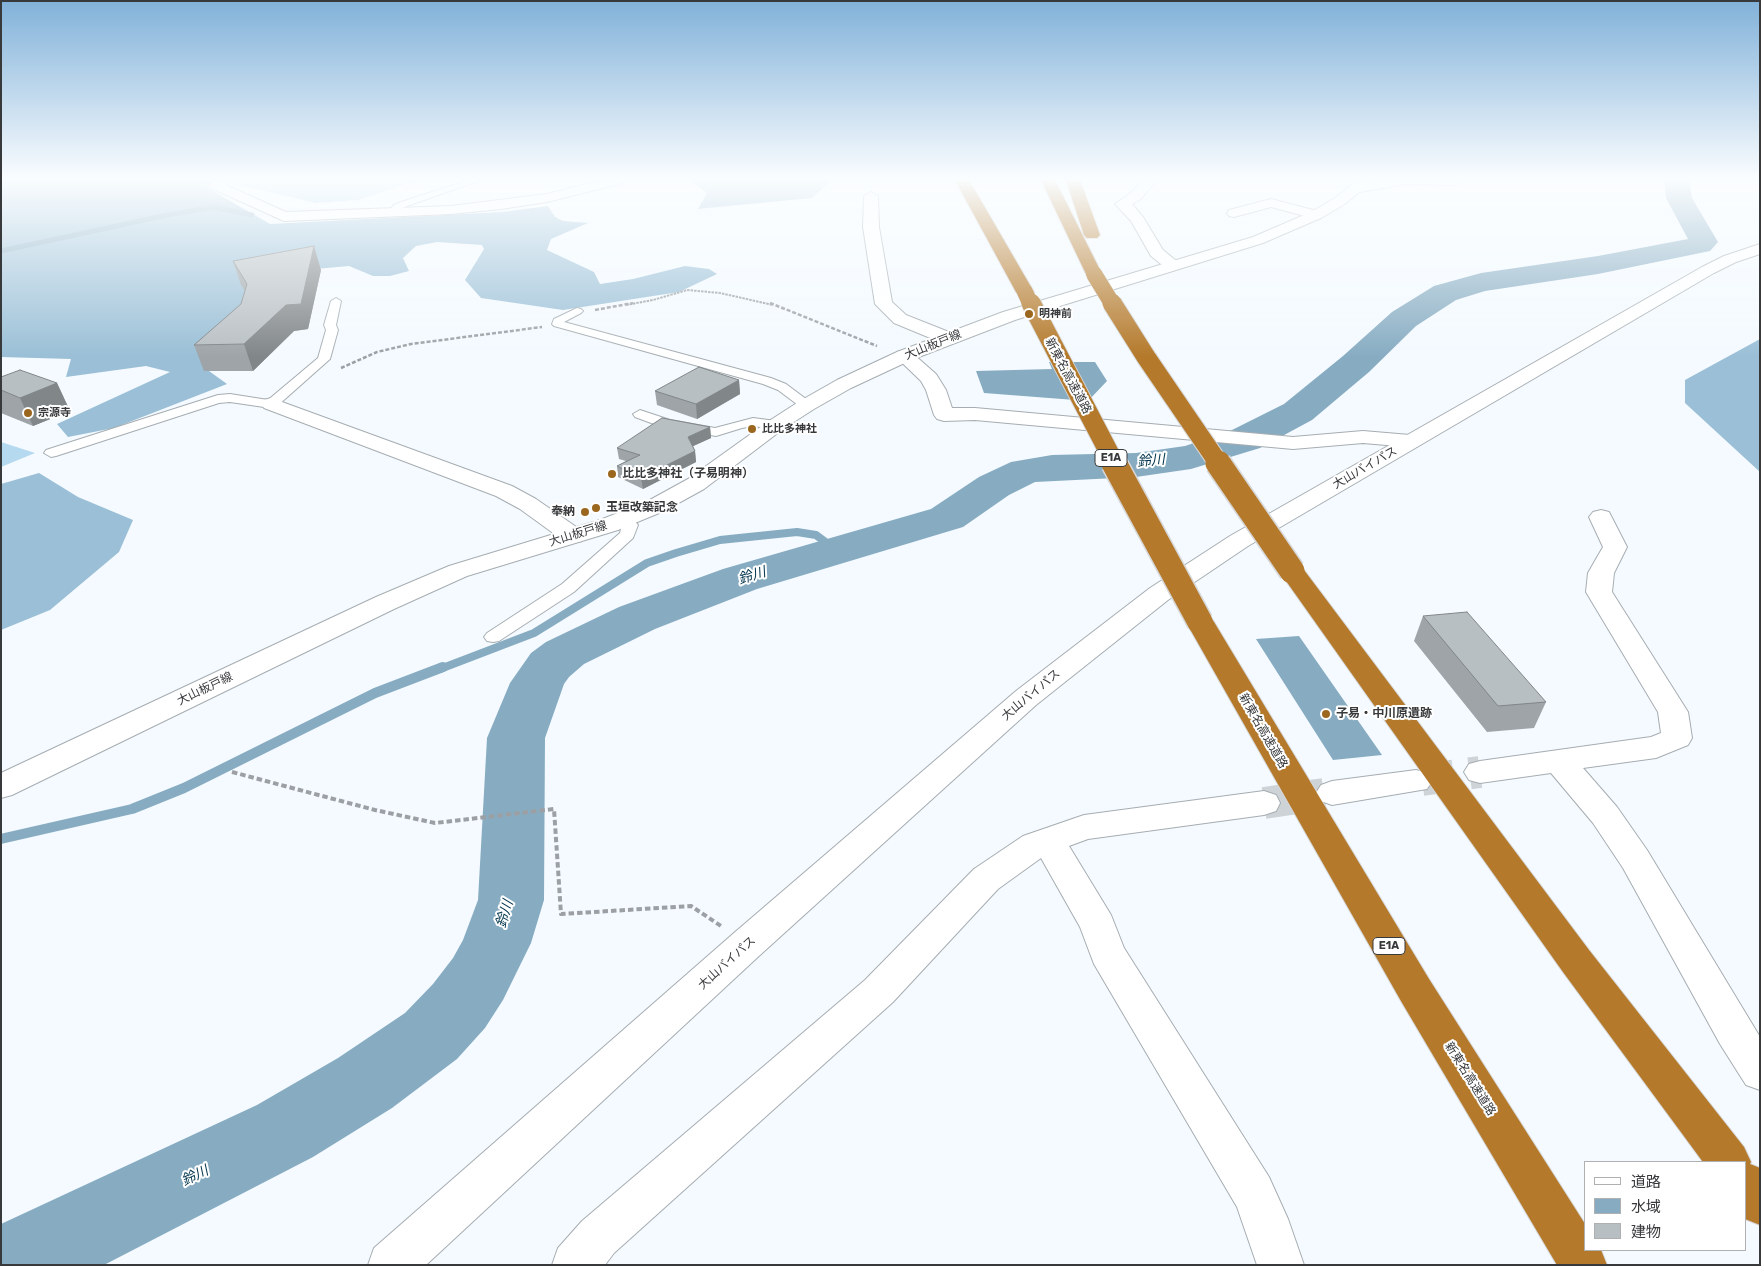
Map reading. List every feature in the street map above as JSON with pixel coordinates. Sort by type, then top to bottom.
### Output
[{"type":"highway","points":[[995,239],[1025,292]]},
{"type":"highway","name":"新東名高速道路","points":[[1001,239],[1057,356],[1200,622],[1415,990],[1584,1265]]},
{"type":"highway","points":[[1082,239],[1146,357],[1292,571],[1576,961],[1727,1161]]},
{"type":"highway","points":[[1094,239],[1101,273]]},
{"type":"highway","points":[[1746,1185],[1760,1203]]},
{"type":"street","points":[[873,239],[884,304],[900,319],[947,338]]},
{"type":"street","points":[[1149,239],[1157,253],[1173,266]]},
{"type":"street","name":"大山板戸線","points":[[1,787],[340,625],[458,571],[625,519],[656,506],[696,484],[776,425],[807,405],[844,384],[904,356],[947,338],[1009,316],[1260,239]]},
{"type":"street","name":"大山バイパス","points":[[391,1265],[748,944],[1026,698],[1159,594],[1239,541],[1410,441],[1708,270],[1730,259],[1760,249]]},
{"type":"street","points":[[904,356],[929,378],[936,390],[944,415],[975,414],[1272,441],[1312,442],[1363,437],[1410,441]]},
{"type":"street","points":[[271,404],[504,491],[528,504],[572,536]]},
{"type":"street","points":[[1480,772],[1656,747],[1677,738],[1673,712],[1599,592],[1601,573],[1615,547],[1601,517]]},
{"type":"street","points":[[1559,761],[1605,816],[1635,859],[1734,1032],[1760,1072]]},
{"type":"street","points":[[1332,793],[1416,781]]},
{"type":"street","points":[[575,1265],[598,1237],[880,991],[986,879],[1035,845],[1084,828],[1264,803]]},
{"type":"street","points":[[1048,840],[1098,925],[1107,953],[1252,1192],[1266,1218],[1281,1265]]},
{"type":"lane","points":[[51,453],[218,399],[230,398],[271,404],[324,358],[332,330],[330,325],[336,301]]},
{"type":"lane","points":[[577,311],[558,321],[558,324],[767,380],[782,386],[807,405]]},
{"type":"lane","points":[[640,414],[667,424],[716,432],[753,422],[776,425]]},
{"type":"lane","points":[[493,637],[568,588],[627,535],[630,525],[625,519]]},
{"type":"path","points":[[577,311],[653,300],[687,290],[720,293],[769,303],[904,356]]},
{"type":"path","points":[[336,371],[377,352],[411,344],[558,324]]},
{"type":"path","points":[[232,772],[374,810],[436,823],[554,809],[561,914],[691,906],[748,944]]},
{"type":"shaded area","points":[[1,239],[551,239],[547,250],[594,272],[600,284],[633,279],[685,266],[709,269],[717,274],[679,292],[563,310],[481,298],[465,280],[484,249],[482,245],[437,242],[416,246],[403,258],[409,271],[390,276],[373,276],[349,266],[270,273],[209,371],[227,384],[114,428],[68,437],[57,424],[170,372],[146,366],[66,377],[71,359],[1,357]]},
{"type":"shaded area","points":[[1760,339],[1760,472],[1685,403],[1685,380]]},
{"type":"shaded area","points":[[1,442],[35,453],[1,467]]},
{"type":"shaded area","points":[[39,473],[78,497],[133,520],[119,552],[50,610],[1,630],[1,484]]},
{"type":"water","points":[[1049,362],[1095,362],[1107,381],[1088,401],[984,393],[976,371],[1052,369]]},
{"type":"water","points":[[1299,636],[1382,755],[1333,760],[1256,639]]},
{"type":"building","points":[[314,246],[301,304],[286,305],[244,344],[194,345],[241,304],[247,284],[233,261]]},
{"type":"building","points":[[699,367],[739,380],[696,404],[655,391]]},
{"type":"building","points":[[20,370],[57,383],[20,398],[1,390],[1,377]]},
{"type":"building","points":[[662,418],[710,427],[688,437],[695,451],[641,478],[617,466],[640,455],[617,448]]},
{"type":"building","points":[[1467,612],[1546,702],[1498,706],[1423,616]]},
{"type":"waterway","points":[[1,251],[56,239]]},
{"type":"waterway","name":"鈴川","points":[[15,1265],[285,1131],[365,1083],[431,1036],[459,1006],[478,979],[496,943],[511,900],[516,738],[537,683],[550,665],[565,653],[637,618],[740,579],[947,518],[994,486],[1026,471],[1052,468],[1136,465],[1191,457],[1246,439],[1298,412],[1356,364],[1404,319],[1445,293],[1481,282],[1598,265],[1700,245],[1704,242],[1702,239]]},
{"type":"waterway","points":[[440,669],[534,633],[647,563],[676,553],[720,540],[797,532],[816,535],[836,550]]},
{"type":"waterway","points":[[1,839],[132,809],[184,788],[375,693],[443,667]]},
{"type":"tunnel","points":[[1422,780],[1480,772]]},
{"type":"tunnel","points":[[1264,803],[1324,794]]},
{"type":"place","name":"明神前","points":[[1029,314]]},
{"type":"place","name":"宗源寺","points":[[28,413]]},
{"type":"place","name":"比比多神社","points":[[752,429]]},
{"type":"place","name":"比比多神社（子易明神）","points":[[612,474]]},
{"type":"place","name":"玉垣改築記念","points":[[596,508]]},
{"type":"place","name":"奉納","points":[[585,512]]},
{"type":"place","name":"子易・中川原遺跡","points":[[1326,714]]}]
